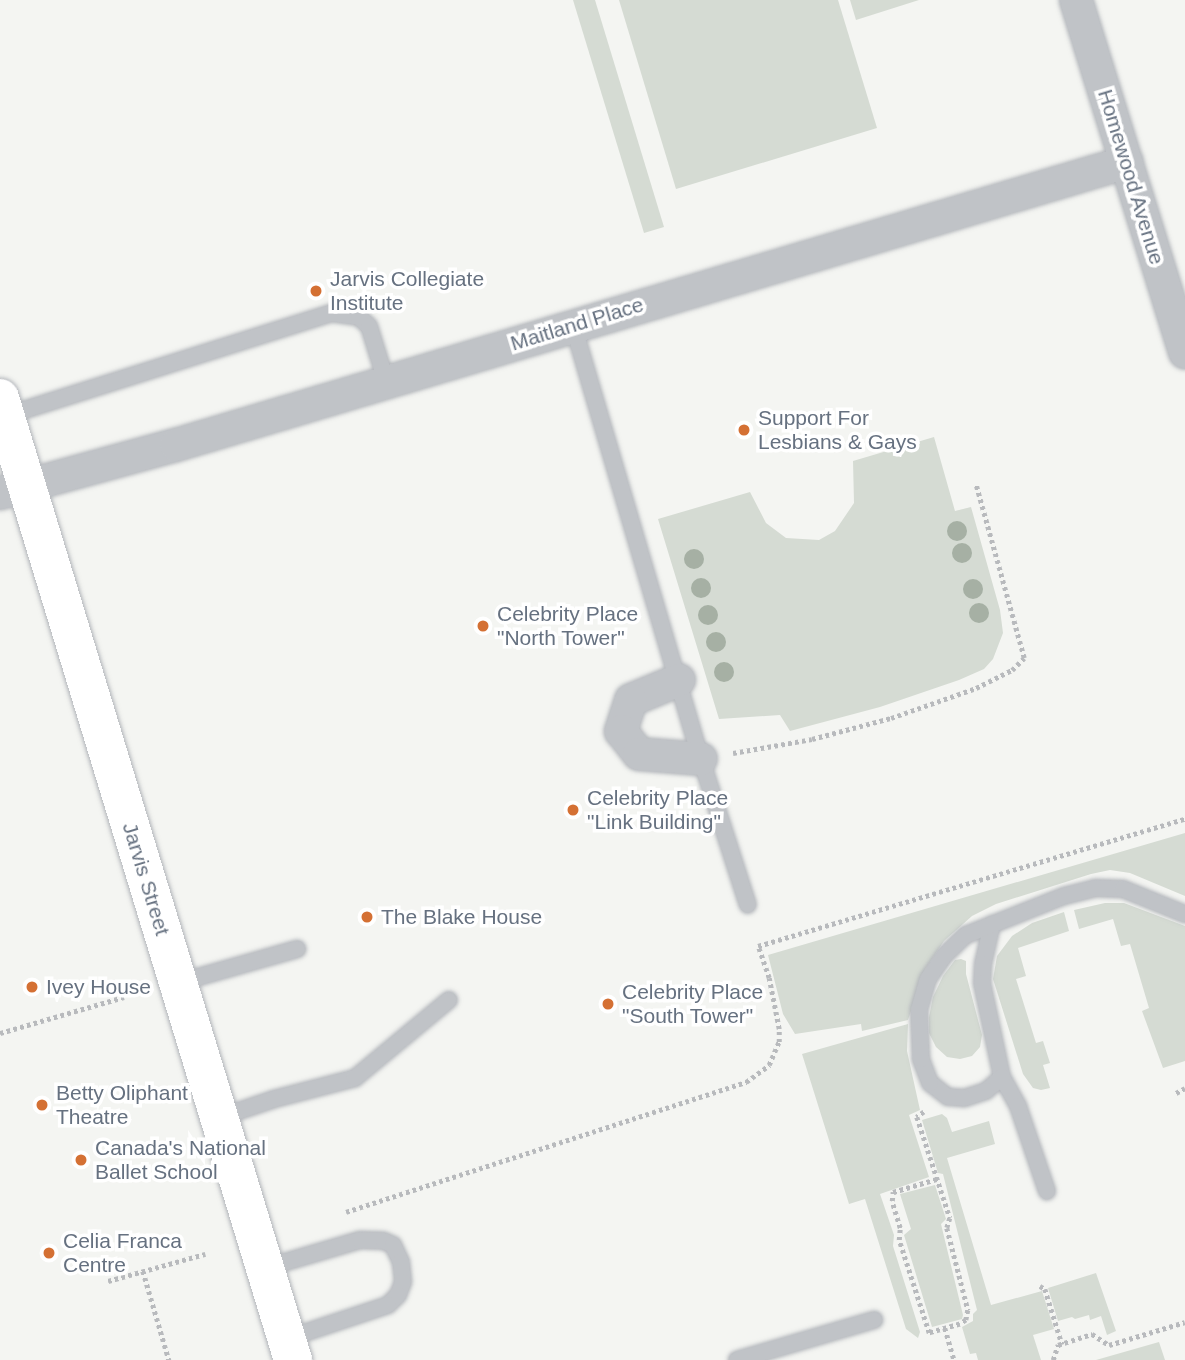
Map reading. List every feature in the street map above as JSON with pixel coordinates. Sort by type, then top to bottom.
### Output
[{"type":"main road","name":"Jarvis Street","points":[[3,407],[14,490],[177,983],[289,1350]]},
{"type":"street","name":"Homewood Avenue","points":[[1076,0],[1185,354]]},
{"type":"street","name":"Maitland Place","points":[[14,490],[1127,162]]},
{"type":"street","points":[[679,680],[631,700],[621,730],[639,754],[701,759]]},
{"type":"lane","points":[[3,407],[331,313],[359,317],[369,326],[386,381]]},
{"type":"lane","points":[[573,326],[701,759],[748,905]]},
{"type":"lane","points":[[1002,1077],[986,1091],[964,1098],[948,1097],[930,1083],[921,1059],[919,1010],[928,979],[945,955],[965,935],[1063,896],[1095,888],[1123,889],[1185,914]]},
{"type":"lane","points":[[992,924],[983,964],[982,983],[1002,1077],[1018,1106],[1047,1191]]},
{"type":"lane","points":[[177,983],[297,949]]},
{"type":"lane","points":[[218,1118],[274,1099],[355,1078],[449,1000]]},
{"type":"lane","points":[[264,1269],[360,1240],[384,1241],[393,1245],[401,1262],[403,1282],[398,1295],[388,1305],[289,1350]]},
{"type":"lane","points":[[737,1360],[874,1321]]},
{"type":"path","points":[[701,759],[812,740],[891,718],[976,688],[1012,670],[1024,658],[976,485]]},
{"type":"path","points":[[338,1215],[746,1082],[769,1065],[779,1042],[769,978],[758,946],[1185,819]]},
{"type":"path","points":[[0,1033],[124,997]]},
{"type":"path","points":[[1176,1093],[1185,1088]]},
{"type":"path","points":[[937,1179],[893,1192],[892,1201],[901,1228],[899,1240],[929,1333],[966,1320],[968,1310],[947,1228],[950,1218],[917,1117],[948,1097]]},
{"type":"path","points":[[108,1281],[205,1254]]},
{"type":"path","points":[[143,1271],[169,1360]]},
{"type":"path","points":[[1040,1286],[1045,1289],[1062,1344]]},
{"type":"path","points":[[1053,1360],[1058,1345],[1092,1334],[1109,1345],[1185,1322]]},
{"type":"path","points":[[945,1328],[954,1360]]},
{"type":"shaded area","points":[[573,0],[595,0],[664,227],[644,233]]},
{"type":"shaded area","points":[[619,0],[838,0],[877,128],[676,189]]},
{"type":"shaded area","points":[[850,0],[919,0],[856,20]]},
{"type":"shaded area","points":[[934,437],[955,511],[971,507],[1000,610],[1003,633],[993,659],[984,669],[959,680],[880,707],[790,731],[780,715],[719,719],[658,519],[750,492],[766,523],[786,538],[819,540],[835,531],[854,503],[853,461]]},
{"type":"shaded area","points":[[1185,833],[1185,896],[1130,873],[1110,870],[1091,874],[996,904],[972,916],[944,941],[925,969],[908,1020],[862,1031],[861,1024],[795,1034],[783,1014],[768,955]]},
{"type":"shaded area","points":[[1105,903],[1124,903],[1185,926],[1185,1061],[1163,1068],[1142,1011],[1149,1008],[1130,944],[1121,946],[1113,919],[1079,929],[1074,910]]},
{"type":"shaded area","points":[[1064,912],[1069,931],[1018,948],[1026,976],[1016,979],[1036,1043],[1043,1041],[1050,1063],[1043,1065],[1050,1088],[1041,1090],[1033,1088],[1023,1074],[993,979],[997,956],[1012,936],[1032,923]]},
{"type":"shaded area","points":[[955,960],[966,961],[966,974],[982,1035],[980,1047],[972,1056],[960,1059],[947,1057],[936,1047],[929,1033],[929,1017],[933,997],[943,976]]},
{"type":"shaded area","points":[[908,1024],[907,1051],[920,1110],[909,1115],[929,1177],[880,1194],[920,1332],[918,1338],[906,1329],[865,1199],[849,1204],[802,1054]]},
{"type":"shaded area","points":[[942,1114],[947,1118],[952,1132],[989,1121],[995,1144],[947,1158],[991,1305],[1042,1291],[1054,1329],[1033,1335],[1041,1360],[978,1360],[976,1353],[970,1354],[962,1327],[973,1321],[973,1314],[977,1310],[943,1174],[938,1173],[922,1120]]},
{"type":"shaded area","points":[[935,1185],[946,1219],[941,1224],[963,1315],[962,1319],[932,1327],[904,1235],[911,1229],[900,1194]]},
{"type":"shaded area","points":[[1096,1273],[1116,1331],[1107,1335],[1101,1316],[1090,1320],[1089,1315],[1058,1321],[1048,1288]]},
{"type":"shaded area","points":[[1159,1342],[1165,1360],[1096,1360]]},
{"type":"place","name":"Jarvis Collegiate Institute","points":[[316,291]]},
{"type":"place","name":"Support For Lesbians & Gays","points":[[744,430]]},
{"type":"place","name":"Celebrity Place \"North Tower\"","points":[[483,626]]},
{"type":"place","name":"Celebrity Place \"Link Building\"","points":[[573,810]]},
{"type":"place","name":"The Blake House","points":[[367,917]]},
{"type":"place","name":"Ivey House","points":[[32,987]]},
{"type":"place","name":"Celebrity Place \"South Tower\"","points":[[608,1004]]},
{"type":"place","name":"Betty Oliphant Theatre","points":[[42,1105]]},
{"type":"place","name":"Canada's National Ballet School","points":[[81,1160]]},
{"type":"place","name":"Celia Franca Centre","points":[[49,1253]]}]
